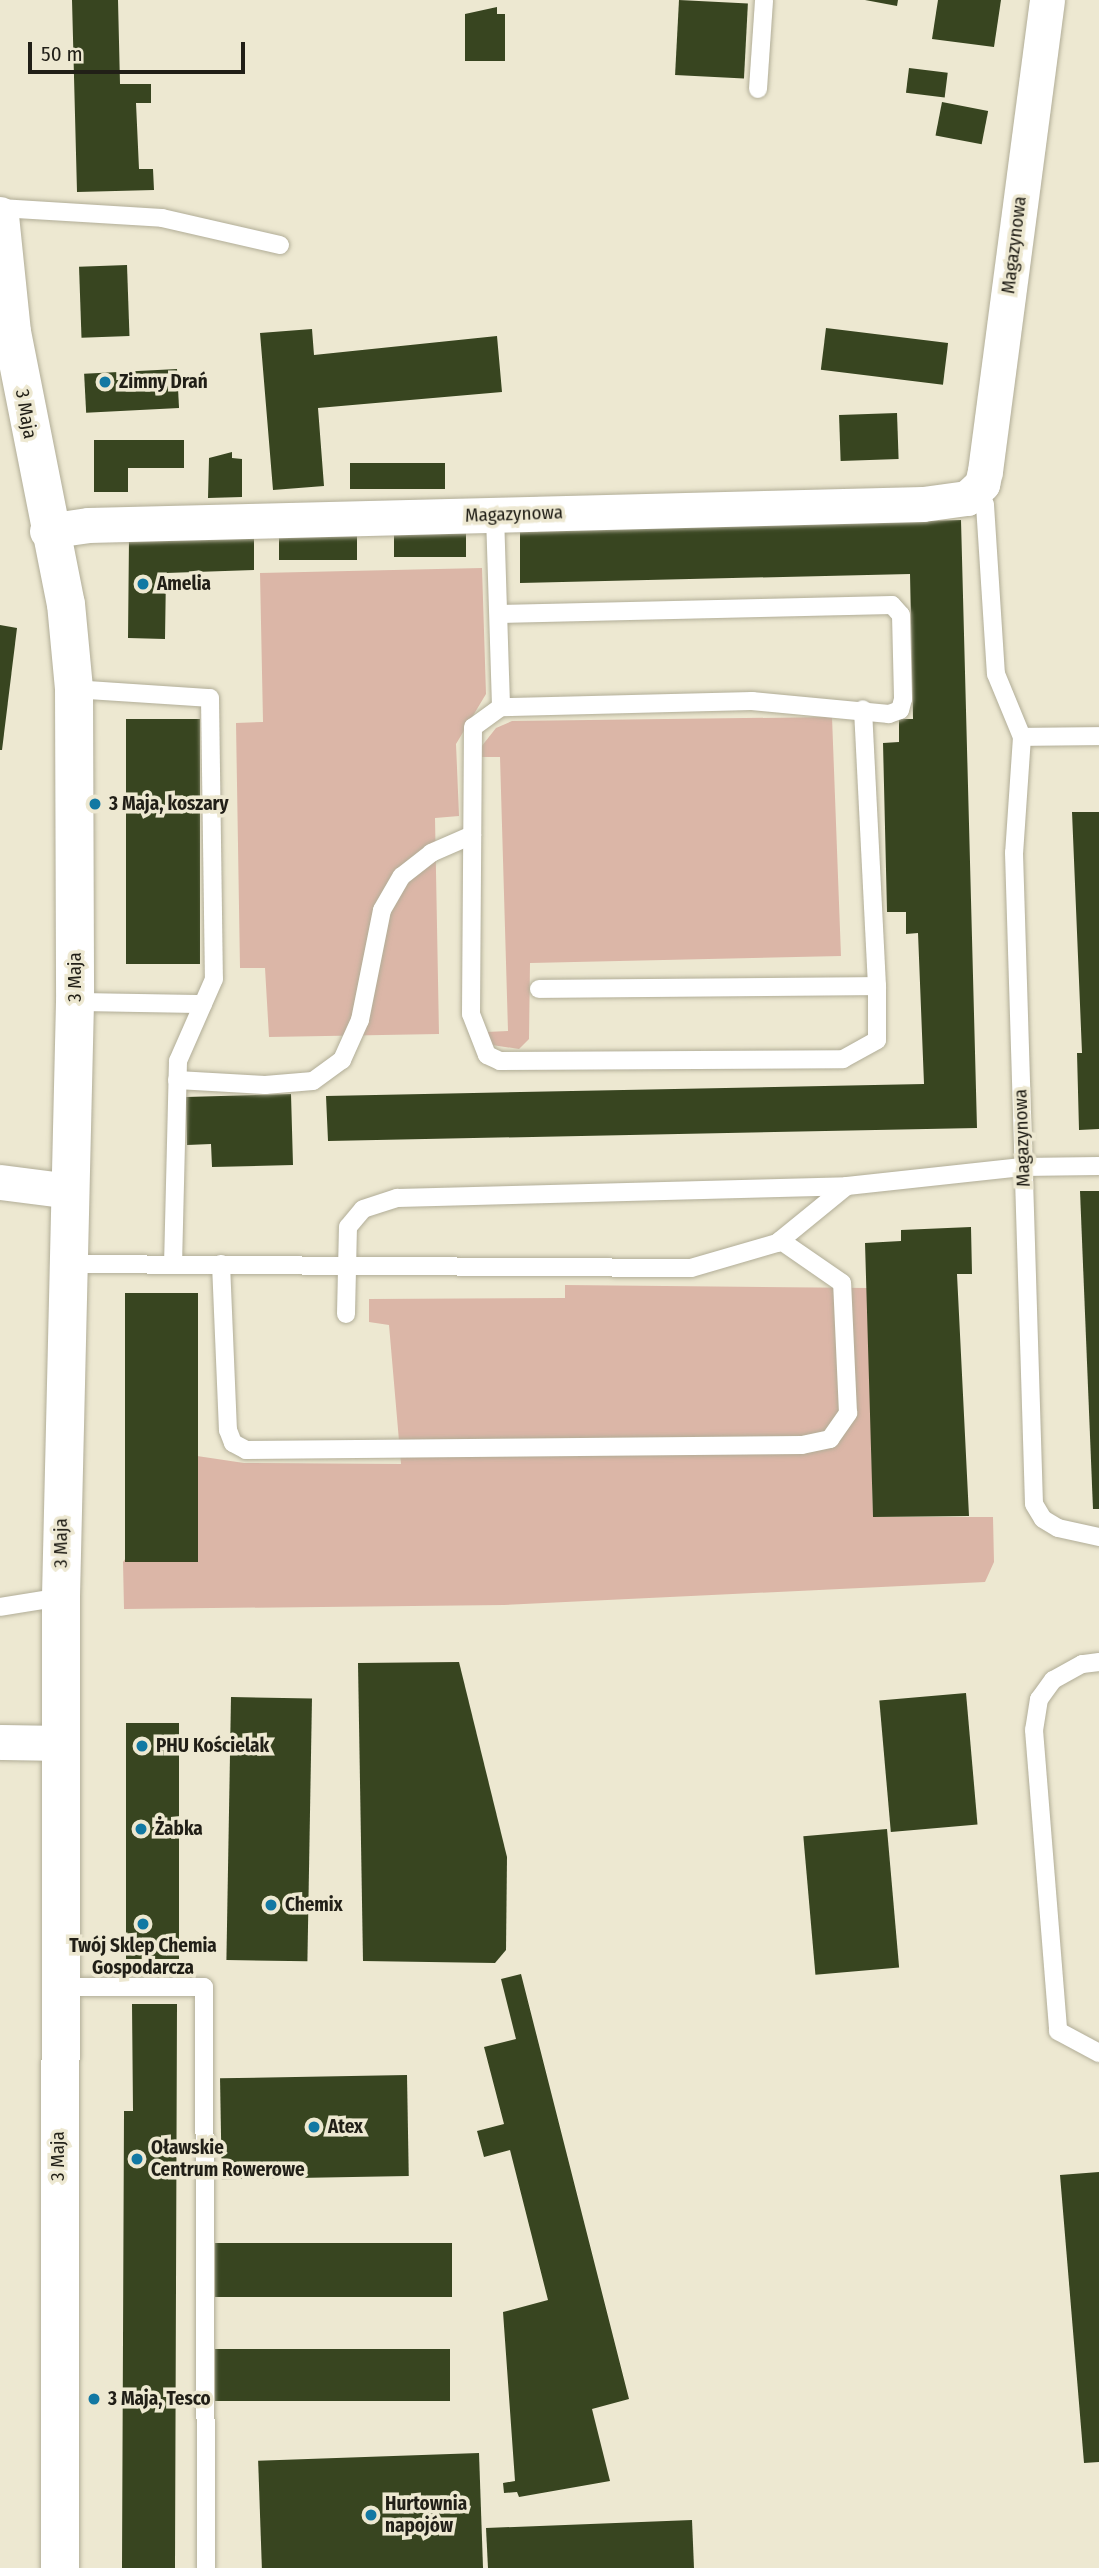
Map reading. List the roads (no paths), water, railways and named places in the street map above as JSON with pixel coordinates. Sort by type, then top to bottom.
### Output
[{"type":"street","name":"Magazynowa","points":[[47,531],[101,524],[923,504],[967,498],[978,489],[1047,0]]},
{"type":"street","name":"3 Maja","points":[[0,216],[6,332],[47,531],[66,604],[74,689],[75,1002],[61,1597],[60,2568]]},
{"type":"street","points":[[0,1182],[70,1191]]},
{"type":"street","points":[[0,1742],[60,1744]]},
{"type":"lane","points":[[758,89],[764,0]]},
{"type":"lane","points":[[0,208],[162,218],[280,245]]},
{"type":"lane","name":"Magazynowa","points":[[978,489],[985,505],[996,674],[1022,737],[1014,853],[1034,1504],[1043,1519],[1058,1528],[1099,1537]]},
{"type":"lane","points":[[495,515],[501,707]]},
{"type":"lane","points":[[499,614],[892,605],[901,615],[900,710],[876,714],[863,709],[752,701],[501,707],[473,727],[471,1014],[479,1043],[487,1055],[500,1061],[844,1059],[877,1040],[877,986],[863,709]]},
{"type":"lane","points":[[74,689],[210,698],[214,979],[178,1062],[173,1264]]},
{"type":"lane","points":[[1022,737],[1099,736]]},
{"type":"lane","points":[[177,1080],[265,1085],[313,1081],[342,1060],[360,1020],[382,910],[402,876],[431,853],[472,835]]},
{"type":"lane","points":[[539,989],[877,986]]},
{"type":"lane","points":[[75,1002],[203,1004]]},
{"type":"lane","points":[[346,1314],[348,1227],[363,1209],[397,1198],[847,1185],[1022,1167],[1099,1166]]},
{"type":"lane","points":[[69,1264],[691,1268],[780,1241],[847,1185]]},
{"type":"lane","points":[[221,1264],[228,1430],[233,1443],[246,1450],[803,1445],[830,1439],[848,1413],[842,1283],[780,1241]]},
{"type":"lane","points":[[0,1607],[61,1597]]},
{"type":"lane","points":[[1099,1662],[1082,1664],[1053,1680],[1039,1699],[1034,1730],[1058,2031],[1099,2053]]},
{"type":"lane","points":[[60,1987],[204,1987],[206,2568]]},
{"type":"place","name":"Zimny Drań","points":[[105,382]]},
{"type":"place","name":"Amelia","points":[[143,584]]},
{"type":"place","name":"3 Maja, koszary","points":[[95,804]]},
{"type":"place","name":"PHU Kościelak","points":[[142,1746]]},
{"type":"place","name":"Żabka","points":[[141,1829]]},
{"type":"place","name":"Chemix","points":[[271,1905]]},
{"type":"place","name":"Twój Sklep Chemia Gospodarcza","points":[[143,1924]]},
{"type":"place","name":"Atex","points":[[314,2127]]},
{"type":"place","name":"Oławskie Centrum Rowerowe","points":[[137,2159]]},
{"type":"place","name":"3 Maja, Tesco","points":[[94,2399]]},
{"type":"place","name":"Hurtownia napojów","points":[[371,2515]]}]
